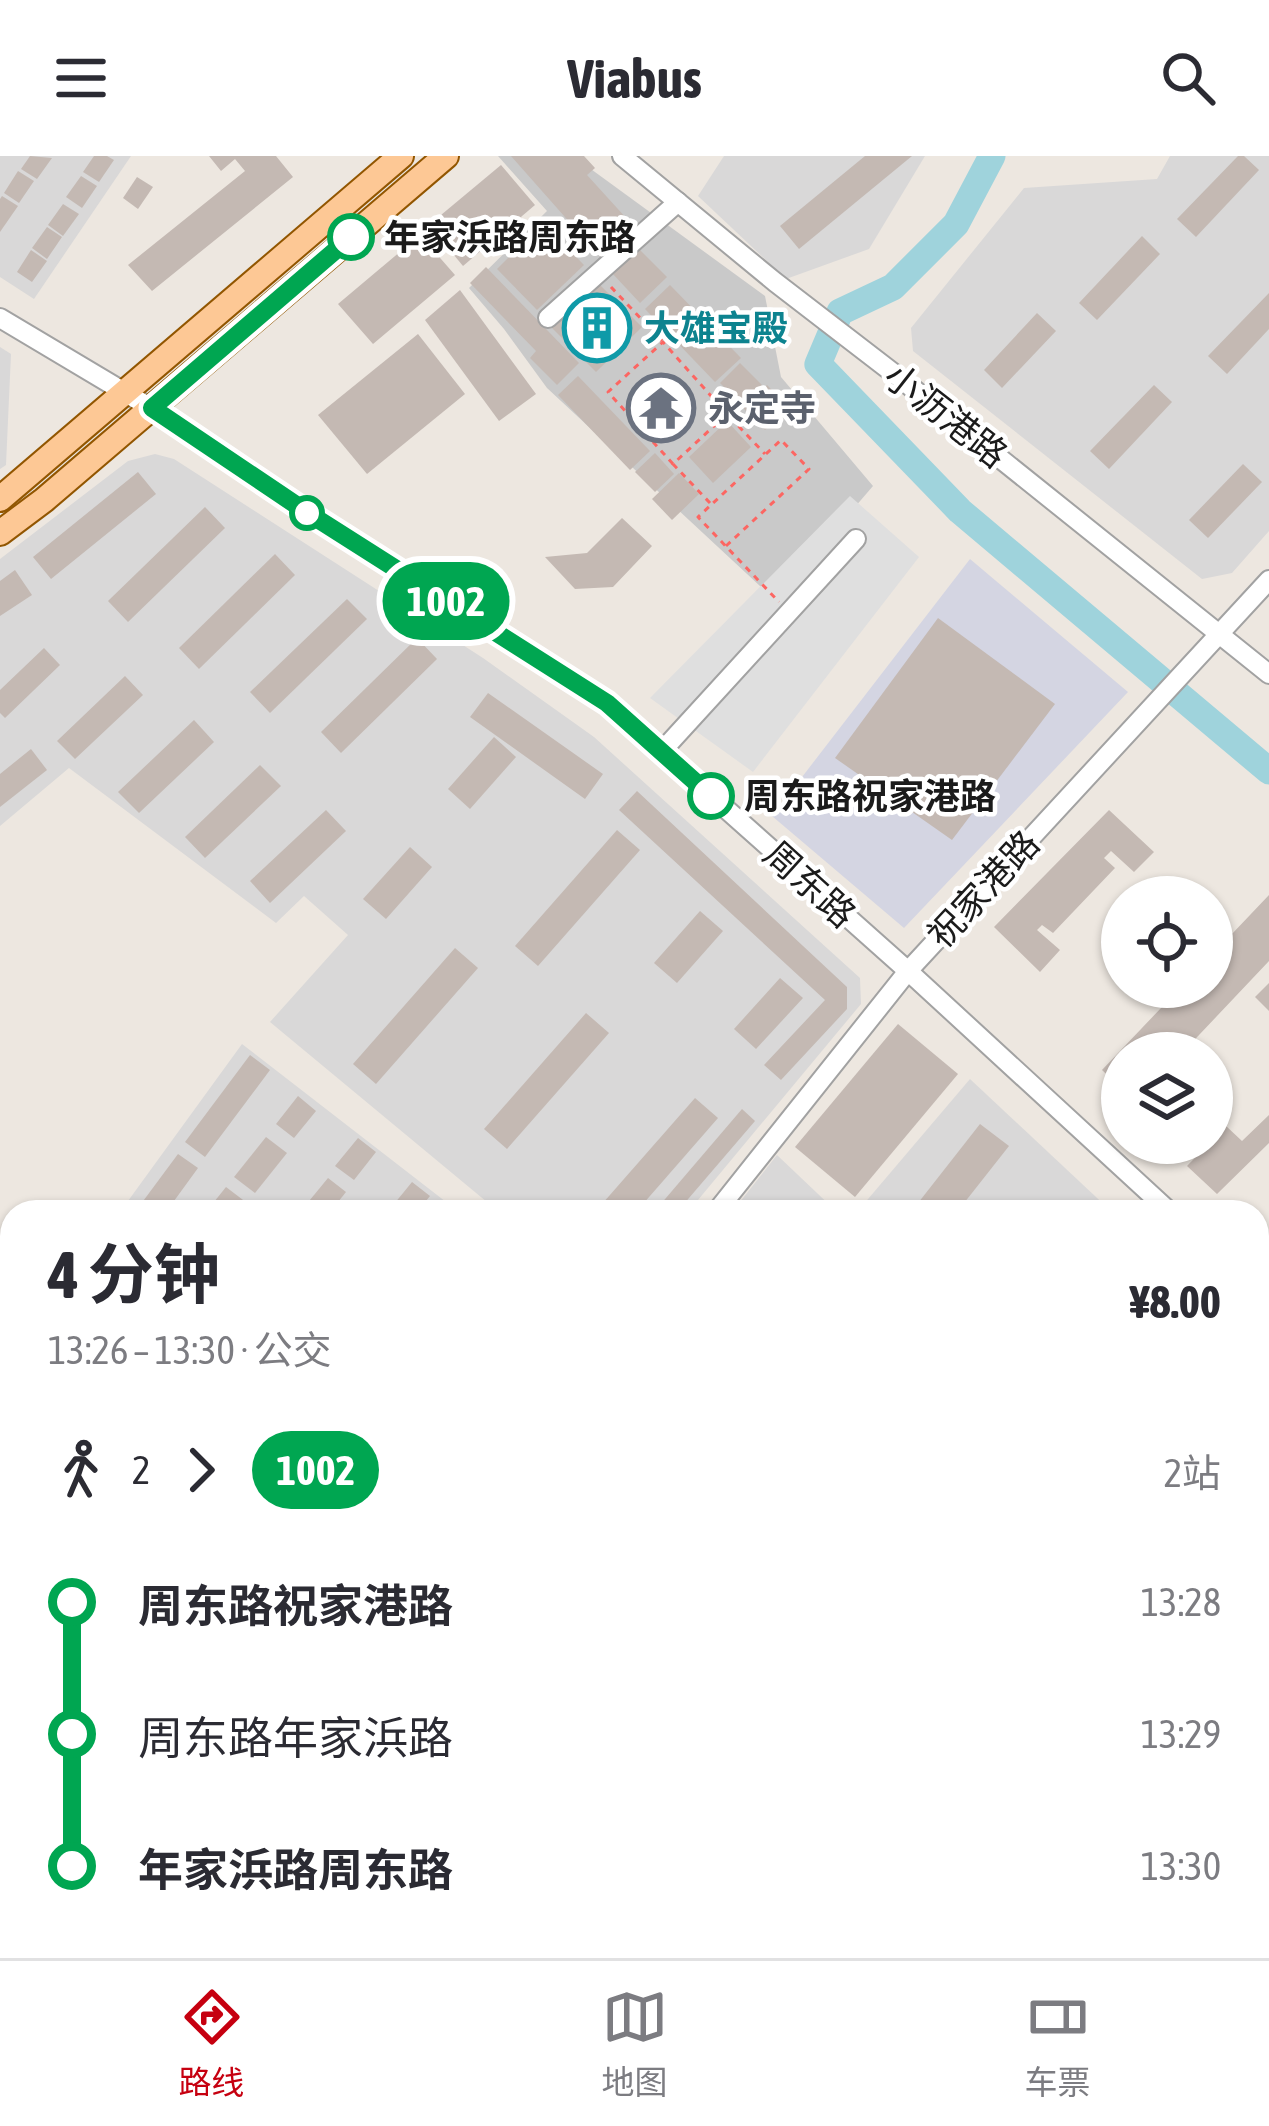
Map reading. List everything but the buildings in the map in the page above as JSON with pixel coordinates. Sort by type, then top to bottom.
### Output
[{"type":"main road","points":[[0,499],[401,156]]},
{"type":"main road","points":[[0,533],[446,156]]},
{"type":"street","name":"小沥港路","points":[[622,156],[1269,674]]},
{"type":"street","points":[[548,317],[678,202]]},
{"type":"street","name":"周东路","points":[[0,318],[152,408],[607,703],[1157,1200]]},
{"type":"street","points":[[662,751],[856,539]]},
{"type":"street","name":"祝家港路","points":[[726,1200],[908,971],[1269,580]]},
{"type":"path","points":[[598,274],[765,454]]},
{"type":"path","points":[[663,342],[608,392],[711,504]]},
{"type":"path","points":[[673,464],[727,414]]},
{"type":"path","points":[[726,546],[809,469],[781,440],[698,517],[789,612]]},
{"type":"shaded area","points":[[0,156],[131,156],[34,299],[0,277]]},
{"type":"shaded area","name":"永定寺","points":[[498,156],[573,156],[765,296],[781,377],[873,486],[775,600],[547,388],[469,288],[547,211]]},
{"type":"shaded area","points":[[724,156],[925,156],[869,249],[786,279],[698,196]]},
{"type":"shaded area","points":[[1170,156],[1269,156],[1269,531],[1232,573],[1202,579],[913,351],[911,328],[1024,188],[1157,179]]},
{"type":"shaded area","points":[[0,347],[11,354],[6,465],[0,469]]},
{"type":"shaded area","points":[[155,454],[174,459],[483,658],[594,737],[860,978],[861,1004],[698,1200],[485,1200],[270,1022],[348,935],[304,896],[276,923],[69,768],[0,826],[0,559],[128,461]]},
{"type":"shaded area","points":[[850,496],[919,557],[753,772],[650,698]]},
{"type":"shaded area","points":[[970,559],[1128,692],[904,928],[772,816]]},
{"type":"shaded area","points":[[242,1044],[444,1200],[129,1200]]},
{"type":"shaded area","points":[[970,1079],[1099,1200],[867,1200]]},
{"type":"shaded area","points":[[777,1155],[824,1200],[741,1200]]},
{"type":"waterway","points":[[992,156],[956,224],[893,287],[840,312],[818,364],[960,511],[1269,771]]},
{"type":"bus line","name":"1002","points":[[351,237],[152,408],[607,703],[711,796]]},
{"type":"place","name":"年家浜路周东路","points":[[351,237]]},
{"type":"place","name":"大雄宝殿","points":[[597,328]]},
{"type":"place","name":"永定寺","points":[[661,408]]},
{"type":"place","name":"周东路祝家港路","points":[[711,796]]}]
